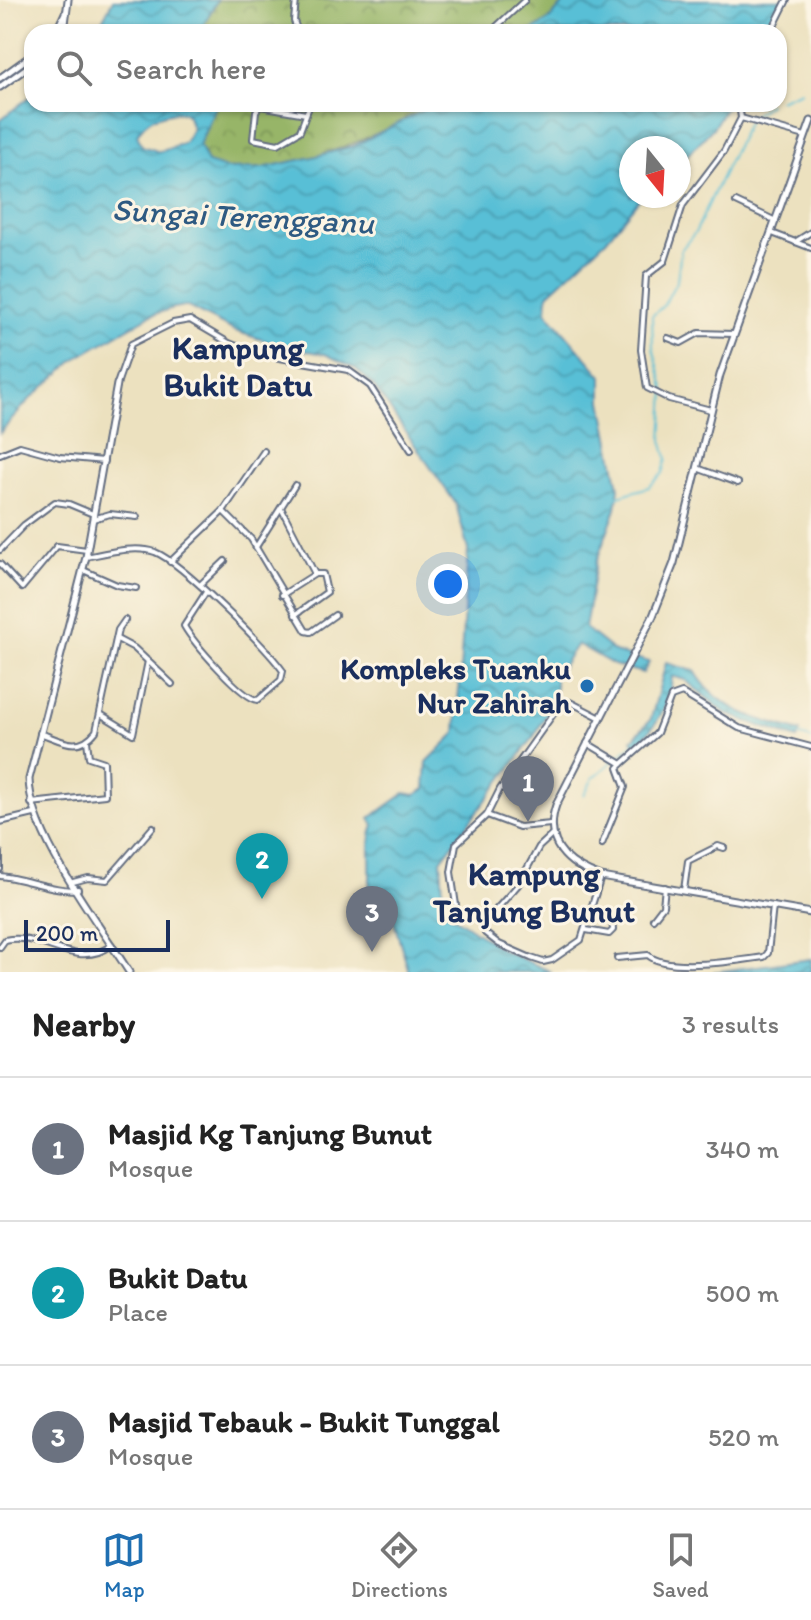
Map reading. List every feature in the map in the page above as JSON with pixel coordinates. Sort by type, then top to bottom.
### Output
[{"type":"street","points":[[65,24],[68,0]]},
{"type":"street","points":[[295,24],[296,0]]},
{"type":"street","points":[[499,24],[525,0]]},
{"type":"street","points":[[775,24],[787,0]]},
{"type":"street","points":[[60,24],[66,13]]},
{"type":"street","points":[[0,78],[24,61]]},
{"type":"street","points":[[0,87],[24,70]]},
{"type":"street","points":[[256,112],[253,139],[278,144],[300,131],[307,112]]},
{"type":"street","points":[[294,112],[306,114]]},
{"type":"street","points":[[712,410],[669,399],[647,388],[642,373],[647,271],[665,261],[683,205],[711,172],[741,118],[740,112]]},
{"type":"street","points":[[741,118],[808,134]]},
{"type":"street","points":[[811,121],[734,334],[674,563],[634,652],[556,805],[551,824],[559,851],[573,865],[601,877],[811,913]]},
{"type":"street","points":[[736,202],[776,221]]},
{"type":"street","points":[[795,242],[811,232]]},
{"type":"street","points":[[772,233],[811,248]]},
{"type":"street","points":[[129,972],[43,836],[31,803],[29,779],[87,553],[117,384],[131,344],[173,323],[190,320],[229,343],[257,354],[348,370],[370,386],[411,450]]},
{"type":"street","points":[[668,338],[681,343],[699,333],[734,334]]},
{"type":"street","points":[[0,454],[20,446],[60,457],[104,461]]},
{"type":"street","points":[[170,562],[223,511],[264,451]]},
{"type":"street","points":[[697,468],[738,483]]},
{"type":"street","points":[[256,547],[295,485]]},
{"type":"street","points":[[0,550],[24,525],[55,502],[69,504],[101,520],[110,514],[137,517]]},
{"type":"street","points":[[281,508],[315,574]]},
{"type":"street","points":[[223,511],[256,547],[282,595],[309,632],[335,615]]},
{"type":"street","points":[[0,564],[22,588],[57,546],[87,553],[148,551],[170,562],[200,585],[283,671],[281,680],[258,700],[250,698],[221,670],[184,626],[206,592]]},
{"type":"street","points":[[200,585],[225,561]]},
{"type":"street","points":[[83,570],[117,585],[136,588]]},
{"type":"street","points":[[282,595],[315,574],[323,574],[327,594],[295,615]]},
{"type":"street","points":[[31,803],[105,795],[104,762],[89,757],[87,741],[102,715],[117,639],[125,620]]},
{"type":"street","points":[[117,639],[148,661],[172,684]]},
{"type":"street","points":[[102,715],[133,734],[148,661]]},
{"type":"street","points":[[602,844],[625,787],[618,768],[620,762],[657,733],[671,697],[682,693],[739,728],[811,747]]},
{"type":"street","points":[[456,905],[451,872],[456,844],[487,815],[500,789],[559,706],[570,702],[599,717]]},
{"type":"street","points":[[40,733],[73,745],[87,741]]},
{"type":"street","points":[[587,743],[620,762]]},
{"type":"street","points":[[0,822],[34,814]]},
{"type":"street","points":[[487,815],[519,827],[551,824]]},
{"type":"street","points":[[73,882],[88,878],[107,880],[153,827]]},
{"type":"street","points":[[552,835],[539,847],[518,885],[484,923],[483,929],[499,944],[543,962],[579,942],[586,930],[601,877]]},
{"type":"street","points":[[684,890],[688,861],[718,846],[724,848]]},
{"type":"street","points":[[0,853],[0,869]]},
{"type":"street","points":[[0,876],[28,879],[65,891],[78,889]]},
{"type":"street","points":[[653,919],[663,906],[665,887]]},
{"type":"street","points":[[617,958],[648,955],[654,961],[686,968],[764,957],[768,953],[773,906]]},
{"type":"street","points":[[586,930],[609,934],[613,930],[612,918],[592,912]]},
{"type":"street","points":[[0,947],[5,940],[14,939],[42,944],[70,956],[100,953],[112,945]]},
{"type":"green space","points":[[217,0],[567,0],[542,24],[204,24]]},
{"type":"green space","points":[[213,112],[420,112],[357,142],[288,164],[256,170],[228,170],[207,163],[199,145]]},
{"type":"water","points":[[113,0],[217,0],[204,24],[100,24]]},
{"type":"water","points":[[567,0],[783,0],[769,24],[543,24]]},
{"type":"water","name":"Sungai Terengganu","points":[[24,101],[24,112],[176,112],[150,120],[137,135],[142,146],[160,152],[184,143],[192,129],[188,116],[183,112],[213,112],[199,145],[207,163],[227,169],[262,168],[354,146],[420,112],[723,112],[691,151],[691,136],[619,136],[619,208],[632,208],[606,240],[548,294],[547,312],[602,376],[602,401],[619,488],[616,508],[596,563],[585,628],[615,652],[649,662],[643,673],[614,665],[577,644],[555,677],[555,699],[533,738],[441,860],[444,910],[504,951],[552,972],[409,972],[393,919],[369,887],[370,840],[374,825],[370,818],[405,793],[415,795],[425,789],[427,762],[456,733],[468,550],[456,504],[373,385],[355,368],[325,354],[285,347],[235,331],[186,306],[149,316],[77,358],[27,402],[0,433],[0,120]]},
{"type":"water","points":[[666,663],[695,671],[715,696],[755,718],[800,732],[797,739],[727,714],[685,680],[672,676],[662,713],[637,744],[632,740],[651,719]]},
{"type":"water","points":[[811,959],[811,972],[713,972]]},
{"type":"waterway","points":[[787,97],[801,91]]},
{"type":"waterway","points":[[752,116],[758,112]]},
{"type":"waterway","points":[[615,497],[649,487],[663,473],[667,458],[662,440],[665,391],[653,348],[652,316],[664,305],[677,280],[681,250],[696,231],[747,123]]},
{"type":"waterway","points":[[797,735],[811,739]]},
{"type":"waterway","points":[[584,795],[593,778],[635,742]]},
{"type":"place","name":"Kompleks Tuanku Nur Zahirah","points":[[587,686]]},
{"type":"place","name":"Masjid Kg Tanjung Bunut","points":[[528,822]]},
{"type":"place","name":"Bukit Datu","points":[[262,899]]},
{"type":"place","name":"Masjid Tebauk - Bukit Tunggal","points":[[372,952]]},
{"type":"district","name":"Kampung Bukit Datu","points":[[238,366]]},
{"type":"district","name":"Kampung Tanjung Bunut","points":[[534,892]]}]
